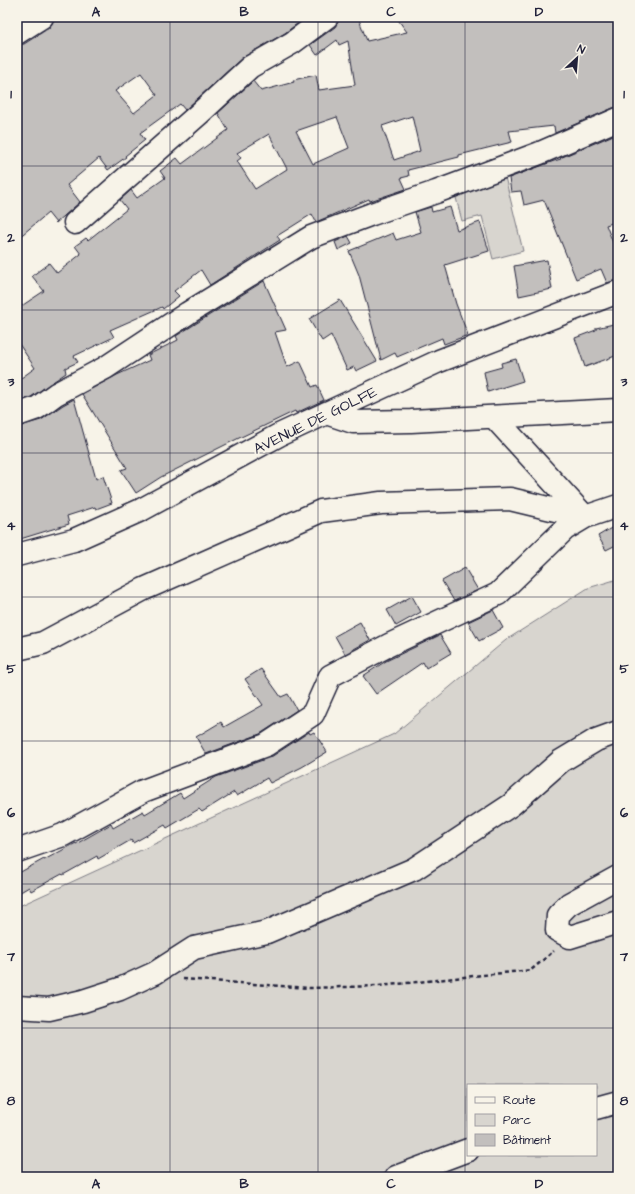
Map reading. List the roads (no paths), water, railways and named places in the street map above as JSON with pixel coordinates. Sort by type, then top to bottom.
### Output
[{"type":"street","points":[[17,33],[42,17]]},
{"type":"street","points":[[75,223],[250,67],[292,43],[327,17]]},
{"type":"street","points":[[17,415],[37,408],[56,394],[105,368],[188,313],[311,237],[540,153],[618,119]]},
{"type":"street","name":"AVENUE DE GOLFE","points":[[17,555],[74,540],[141,510],[279,435],[439,361],[618,292]]},
{"type":"street","points":[[326,413],[354,422],[494,417],[618,410]]},
{"type":"street","points":[[494,417],[585,517]]},
{"type":"street","points":[[17,649],[43,643],[144,589],[321,511],[381,502],[510,499],[585,517]]},
{"type":"street","points":[[17,851],[63,835],[143,791],[266,745],[313,714],[330,676],[389,645],[498,594],[565,529],[585,517],[618,506]]},
{"type":"street","points":[[17,1007],[49,1009],[83,1001],[120,989],[155,973],[194,948],[267,932],[414,869],[511,806],[561,761],[596,740],[618,732]]},
{"type":"street","points":[[618,877],[569,904],[558,915],[557,930],[570,937],[618,922]]},
{"type":"street","points":[[597,1108],[618,1102]]},
{"type":"street","points":[[396,1177],[467,1150]]}]
